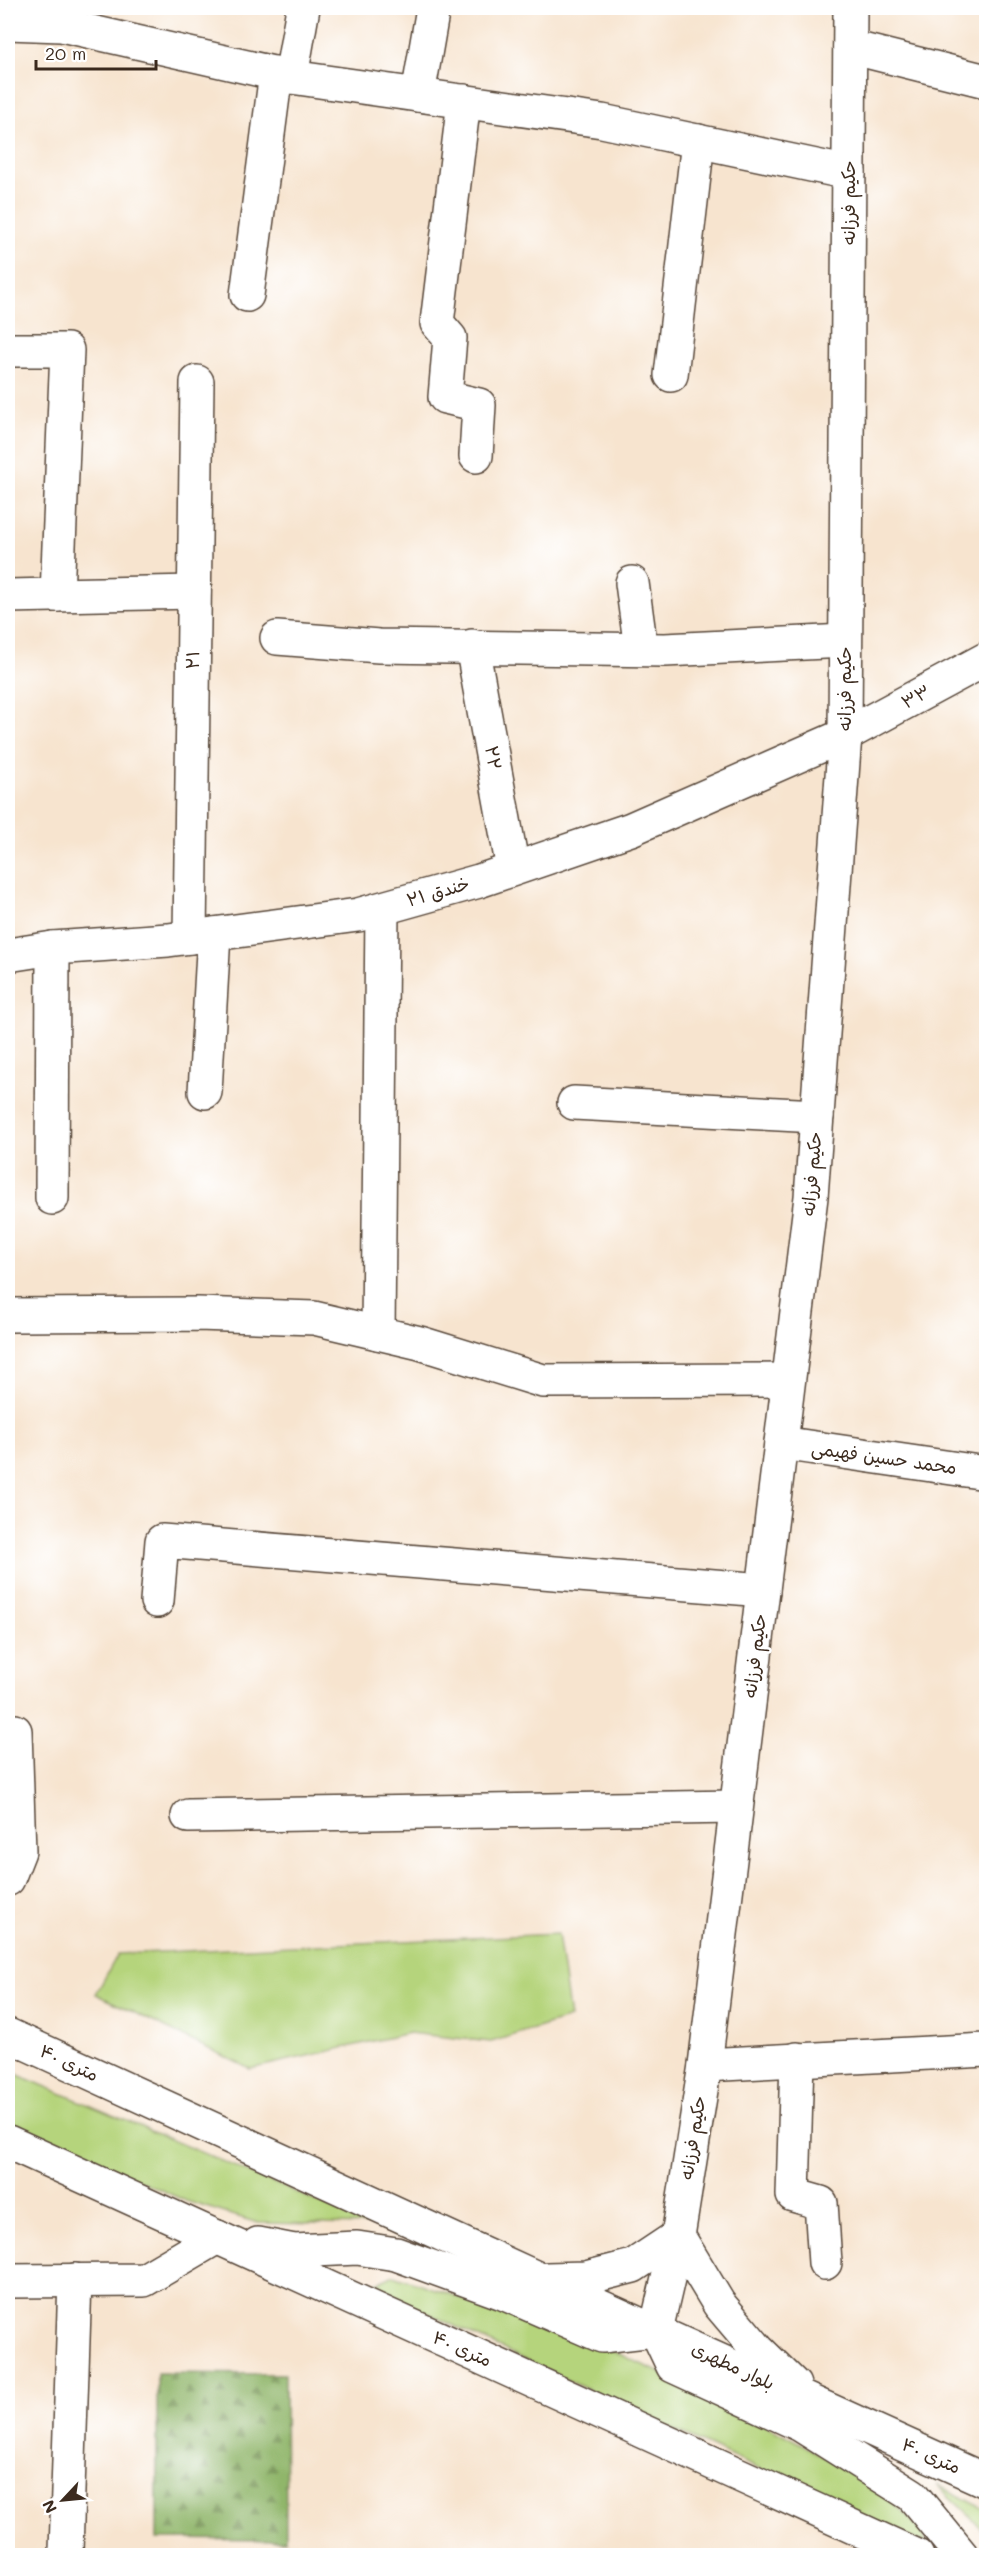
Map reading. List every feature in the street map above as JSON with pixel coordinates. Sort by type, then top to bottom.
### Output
[{"type":"street","points":[[247,295],[283,75],[303,8]]},
{"type":"street","points":[[418,95],[434,8]]},
{"type":"street","name":"حکیم فرزانه","points":[[656,2330],[678,2236],[705,2065],[811,1197],[844,735],[850,8]]},
{"type":"street","points":[[8,23],[63,16],[283,75],[602,121],[849,173]]},
{"type":"street","points":[[850,46],[987,81]]},
{"type":"street","points":[[464,101],[437,323],[450,338],[445,397],[479,405],[476,456]]},
{"type":"street","points":[[671,375],[698,141]]},
{"type":"street","points":[[8,350],[67,350],[57,595]]},
{"type":"street","name":"۲۱","points":[[197,382],[194,592],[205,1092]]},
{"type":"street","points":[[632,583],[641,649]]},
{"type":"street","points":[[8,596],[194,592]]},
{"type":"street","points":[[277,638],[379,646],[641,649],[845,640]]},
{"type":"street","name":"۲۲","points":[[472,646],[513,869]]},
{"type":"street","name":"۳۳","points":[[844,735],[987,659]]},
{"type":"street","name":"۲۱ خندق","points":[[8,955],[53,948],[202,936],[358,915],[382,909],[513,869],[631,829],[844,735]]},
{"type":"street","points":[[378,1333],[382,909]]},
{"type":"street","points":[[52,1198],[53,948]]},
{"type":"street","points":[[574,1103],[817,1116]]},
{"type":"street","points":[[8,1315],[198,1314],[314,1317],[420,1343],[543,1381],[788,1380]]},
{"type":"street","name":"محمد حسین فهیمی","points":[[781,1443],[987,1473]]},
{"type":"street","points":[[157,1601],[162,1541],[763,1590]]},
{"type":"street","points":[[8,1879],[20,1851],[15,1731]]},
{"type":"street","points":[[188,1816],[736,1807]]},
{"type":"street","name":"۴۰ متری","points":[[8,2034],[539,2279],[656,2330]]},
{"type":"street","points":[[705,2065],[987,2050]]},
{"type":"street","points":[[797,2059],[793,2194],[821,2203],[825,2263]]},
{"type":"street","name":"۴۰ متری","points":[[8,2142],[917,2556]]},
{"type":"street","points":[[539,2279],[586,2278],[633,2266],[678,2236],[719,2304],[758,2350],[810,2402]]},
{"type":"street","points":[[8,2281],[144,2280],[218,2238],[294,2250],[357,2248],[396,2254],[503,2293],[602,2336],[656,2330],[673,2366],[801,2426],[912,2495],[962,2556]]},
{"type":"street","points":[[66,2551],[75,2280]]},
{"type":"street","name":"بلوار مطهری","points":[[656,2330],[810,2402]]},
{"type":"street","name":"۴۰ متری","points":[[810,2402],[987,2481]]},
{"type":"green space","points":[[558,1934],[570,2018],[491,2042],[409,2033],[250,2069],[96,1994],[118,1954]]},
{"type":"green space","points":[[8,2070],[373,2225],[258,2223],[186,2201],[8,2122]]},
{"type":"green space","points":[[394,2275],[602,2346],[717,2399],[809,2448],[874,2487],[910,2518],[931,2548],[624,2407],[371,2286]]},
{"type":"green space","points":[[157,2373],[285,2374],[286,2540],[157,2539]]},
{"type":"green space","points":[[937,2485],[986,2510],[986,2536],[977,2523]]}]
